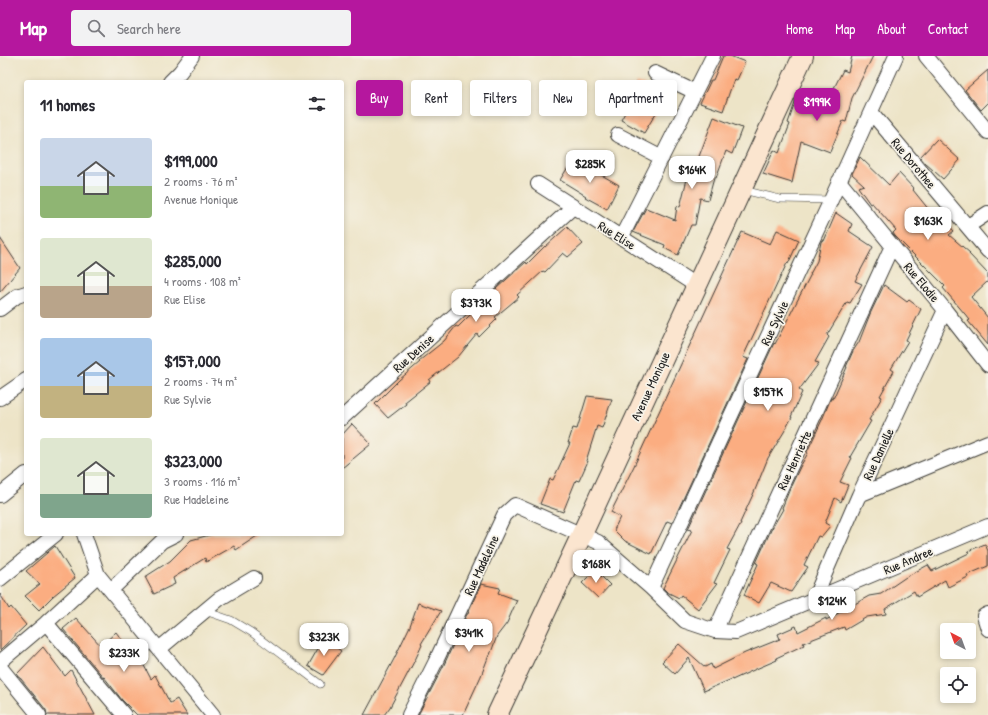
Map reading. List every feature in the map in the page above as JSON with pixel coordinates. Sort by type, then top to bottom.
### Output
[{"type":"street","points":[[172,80],[192,56]]},
{"type":"street","points":[[621,238],[713,56]]},
{"type":"street","name":"Avenue Monique","points":[[497,715],[803,56]]},
{"type":"street","name":"Rue Sylvie","points":[[651,588],[896,56]]},
{"type":"street","points":[[926,56],[988,132]]},
{"type":"street","points":[[655,73],[695,92]]},
{"type":"street","name":"Rue Dorothee","points":[[871,112],[988,251]]},
{"type":"street","points":[[618,135],[662,158]]},
{"type":"street","name":"Rue Elodie","points":[[839,181],[988,365]]},
{"type":"street","name":"Rue Elise","points":[[538,184],[697,286]]},
{"type":"street","name":"Rue Denise","points":[[344,416],[573,207]]},
{"type":"street","points":[[968,226],[988,213]]},
{"type":"street","name":"Rue Henriette","points":[[715,631],[892,246]]},
{"type":"street","points":[[0,309],[17,296],[24,294]]},
{"type":"street","name":"Rue Danielle","points":[[814,599],[859,495],[945,310]]},
{"type":"street","points":[[0,398],[24,381]]},
{"type":"street","points":[[859,495],[988,442]]},
{"type":"street","points":[[0,495],[24,476]]},
{"type":"street","name":"Rue Madeleine","points":[[409,715],[504,515],[515,504],[582,534]]},
{"type":"street","name":"Rue Andree","points":[[582,534],[598,542],[651,588],[684,620],[715,631],[736,632],[988,526]]},
{"type":"street","points":[[0,579],[54,536]]},
{"type":"street","points":[[85,536],[98,575],[213,715]]},
{"type":"street","points":[[111,590],[161,537]]},
{"type":"street","points":[[0,662],[46,623],[98,575]]},
{"type":"street","points":[[159,649],[219,599],[254,578]]},
{"type":"street","points":[[46,623],[124,715]]},
{"type":"street","points":[[0,667],[39,715]]},
{"type":"lane","points":[[741,190],[780,199],[831,200]]},
{"type":"lane","points":[[205,611],[231,620],[251,632],[320,684]]},
{"type":"building","points":[[723,56],[730,56],[745,62],[737,80],[734,79],[723,111],[700,103],[711,80],[713,80]]},
{"type":"building","points":[[852,56],[873,56],[852,98],[846,122],[843,121],[830,152],[801,141],[792,183],[763,174],[774,150],[779,153],[790,124],[788,123],[797,97],[824,112],[827,102],[843,70],[848,72]]},
{"type":"building","points":[[988,70],[988,103],[981,110],[965,90]]},
{"type":"building","points":[[623,116],[654,116],[644,133],[621,120]]},
{"type":"building","points":[[714,117],[742,128],[732,154],[726,151],[716,178],[714,178],[708,200],[700,198],[695,225],[691,225],[678,255],[664,248],[665,245],[633,232],[646,208],[675,220],[677,206],[680,207],[687,179],[690,180]]},
{"type":"building","points":[[937,139],[960,160],[943,179],[920,157]]},
{"type":"building","points":[[860,157],[889,185],[899,173],[914,189],[913,190],[938,221],[942,218],[954,231],[949,235],[970,253],[969,254],[988,274],[988,281],[971,297],[988,318],[988,345],[968,321],[970,320],[943,288],[945,286],[895,236],[893,233],[896,230],[872,203],[870,204],[858,187],[864,185],[852,174]]},
{"type":"building","points":[[573,159],[597,174],[598,173],[619,185],[607,209],[585,197],[586,196],[560,180]]},
{"type":"building","points":[[836,213],[852,224],[849,231],[873,247],[855,281],[862,284],[850,303],[847,302],[827,335],[829,337],[815,362],[819,363],[799,390],[802,392],[792,417],[768,458],[741,523],[727,549],[730,550],[714,583],[717,584],[698,609],[681,595],[679,598],[667,592],[663,588],[692,530],[688,529],[774,343],[775,344],[817,261],[821,242],[822,240],[824,241]]},
{"type":"building","points":[[567,227],[583,244],[568,257],[563,253],[545,272],[543,271],[517,295],[519,297],[495,317],[497,319],[479,337],[477,334],[458,357],[429,380],[430,382],[388,418],[375,404],[420,362],[419,361],[444,341],[456,326],[458,327],[487,297],[526,262],[527,264]]},
{"type":"building","points":[[777,230],[799,240],[743,357],[748,359],[672,523],[667,521],[651,554],[625,541],[614,530],[620,517],[611,512],[634,466],[742,232],[770,244]]},
{"type":"building","points":[[0,238],[20,268],[0,292]]},
{"type":"building","points":[[884,285],[907,302],[909,300],[921,309],[906,340],[908,341],[891,369],[894,371],[880,396],[882,397],[869,420],[871,421],[850,457],[852,458],[840,482],[848,485],[841,502],[835,498],[825,523],[830,526],[821,537],[818,536],[804,565],[808,567],[791,592],[771,583],[759,603],[744,595],[758,564],[756,563],[771,530],[783,509],[782,508],[791,486],[808,453],[807,452],[831,398],[833,399],[853,351],[859,342]]},
{"type":"building","points":[[587,396],[612,399],[602,428],[597,426],[586,461],[588,461],[579,481],[576,480],[563,512],[540,504],[550,479],[553,480],[570,443],[568,443],[573,428],[577,429]]},
{"type":"building","points":[[352,424],[371,444],[344,466],[344,433]]},
{"type":"building","points":[[206,536],[257,536],[236,550],[234,546],[206,562],[205,558],[173,578],[175,584],[154,594],[145,577],[170,561],[191,540]]},
{"type":"building","points":[[985,544],[988,551],[988,566],[967,575],[968,577],[948,587],[945,580],[917,597],[914,591],[885,609],[886,614],[867,617],[845,630],[844,627],[803,643],[804,645],[776,658],[777,660],[704,691],[689,658],[675,674],[662,662],[679,644],[705,667],[711,664],[713,669],[745,653],[780,639],[778,634],[796,626],[798,632],[826,618],[826,620],[869,596],[881,594],[906,577],[928,565],[932,571],[969,553],[968,551]]},
{"type":"building","points":[[55,546],[75,578],[39,610],[25,596],[40,584],[26,571]]},
{"type":"building","points":[[595,570],[610,585],[598,598],[582,583]]},
{"type":"building","points":[[481,584],[500,588],[498,593],[517,600],[507,623],[497,636],[463,715],[418,715],[443,667]]},
{"type":"building","points":[[0,594],[9,609],[11,607],[26,625],[0,650]]},
{"type":"building","points":[[418,603],[441,611],[421,644],[422,645],[416,658],[390,707],[384,715],[364,715],[410,626]]},
{"type":"building","points":[[76,618],[101,646],[116,632],[136,659],[139,656],[151,679],[155,675],[170,703],[177,699],[187,715],[137,715],[122,700],[63,629]]},
{"type":"building","points":[[324,638],[341,651],[323,675],[308,666]]},
{"type":"building","points":[[43,647],[65,676],[71,670],[95,715],[47,715],[46,710],[17,674]]}]
